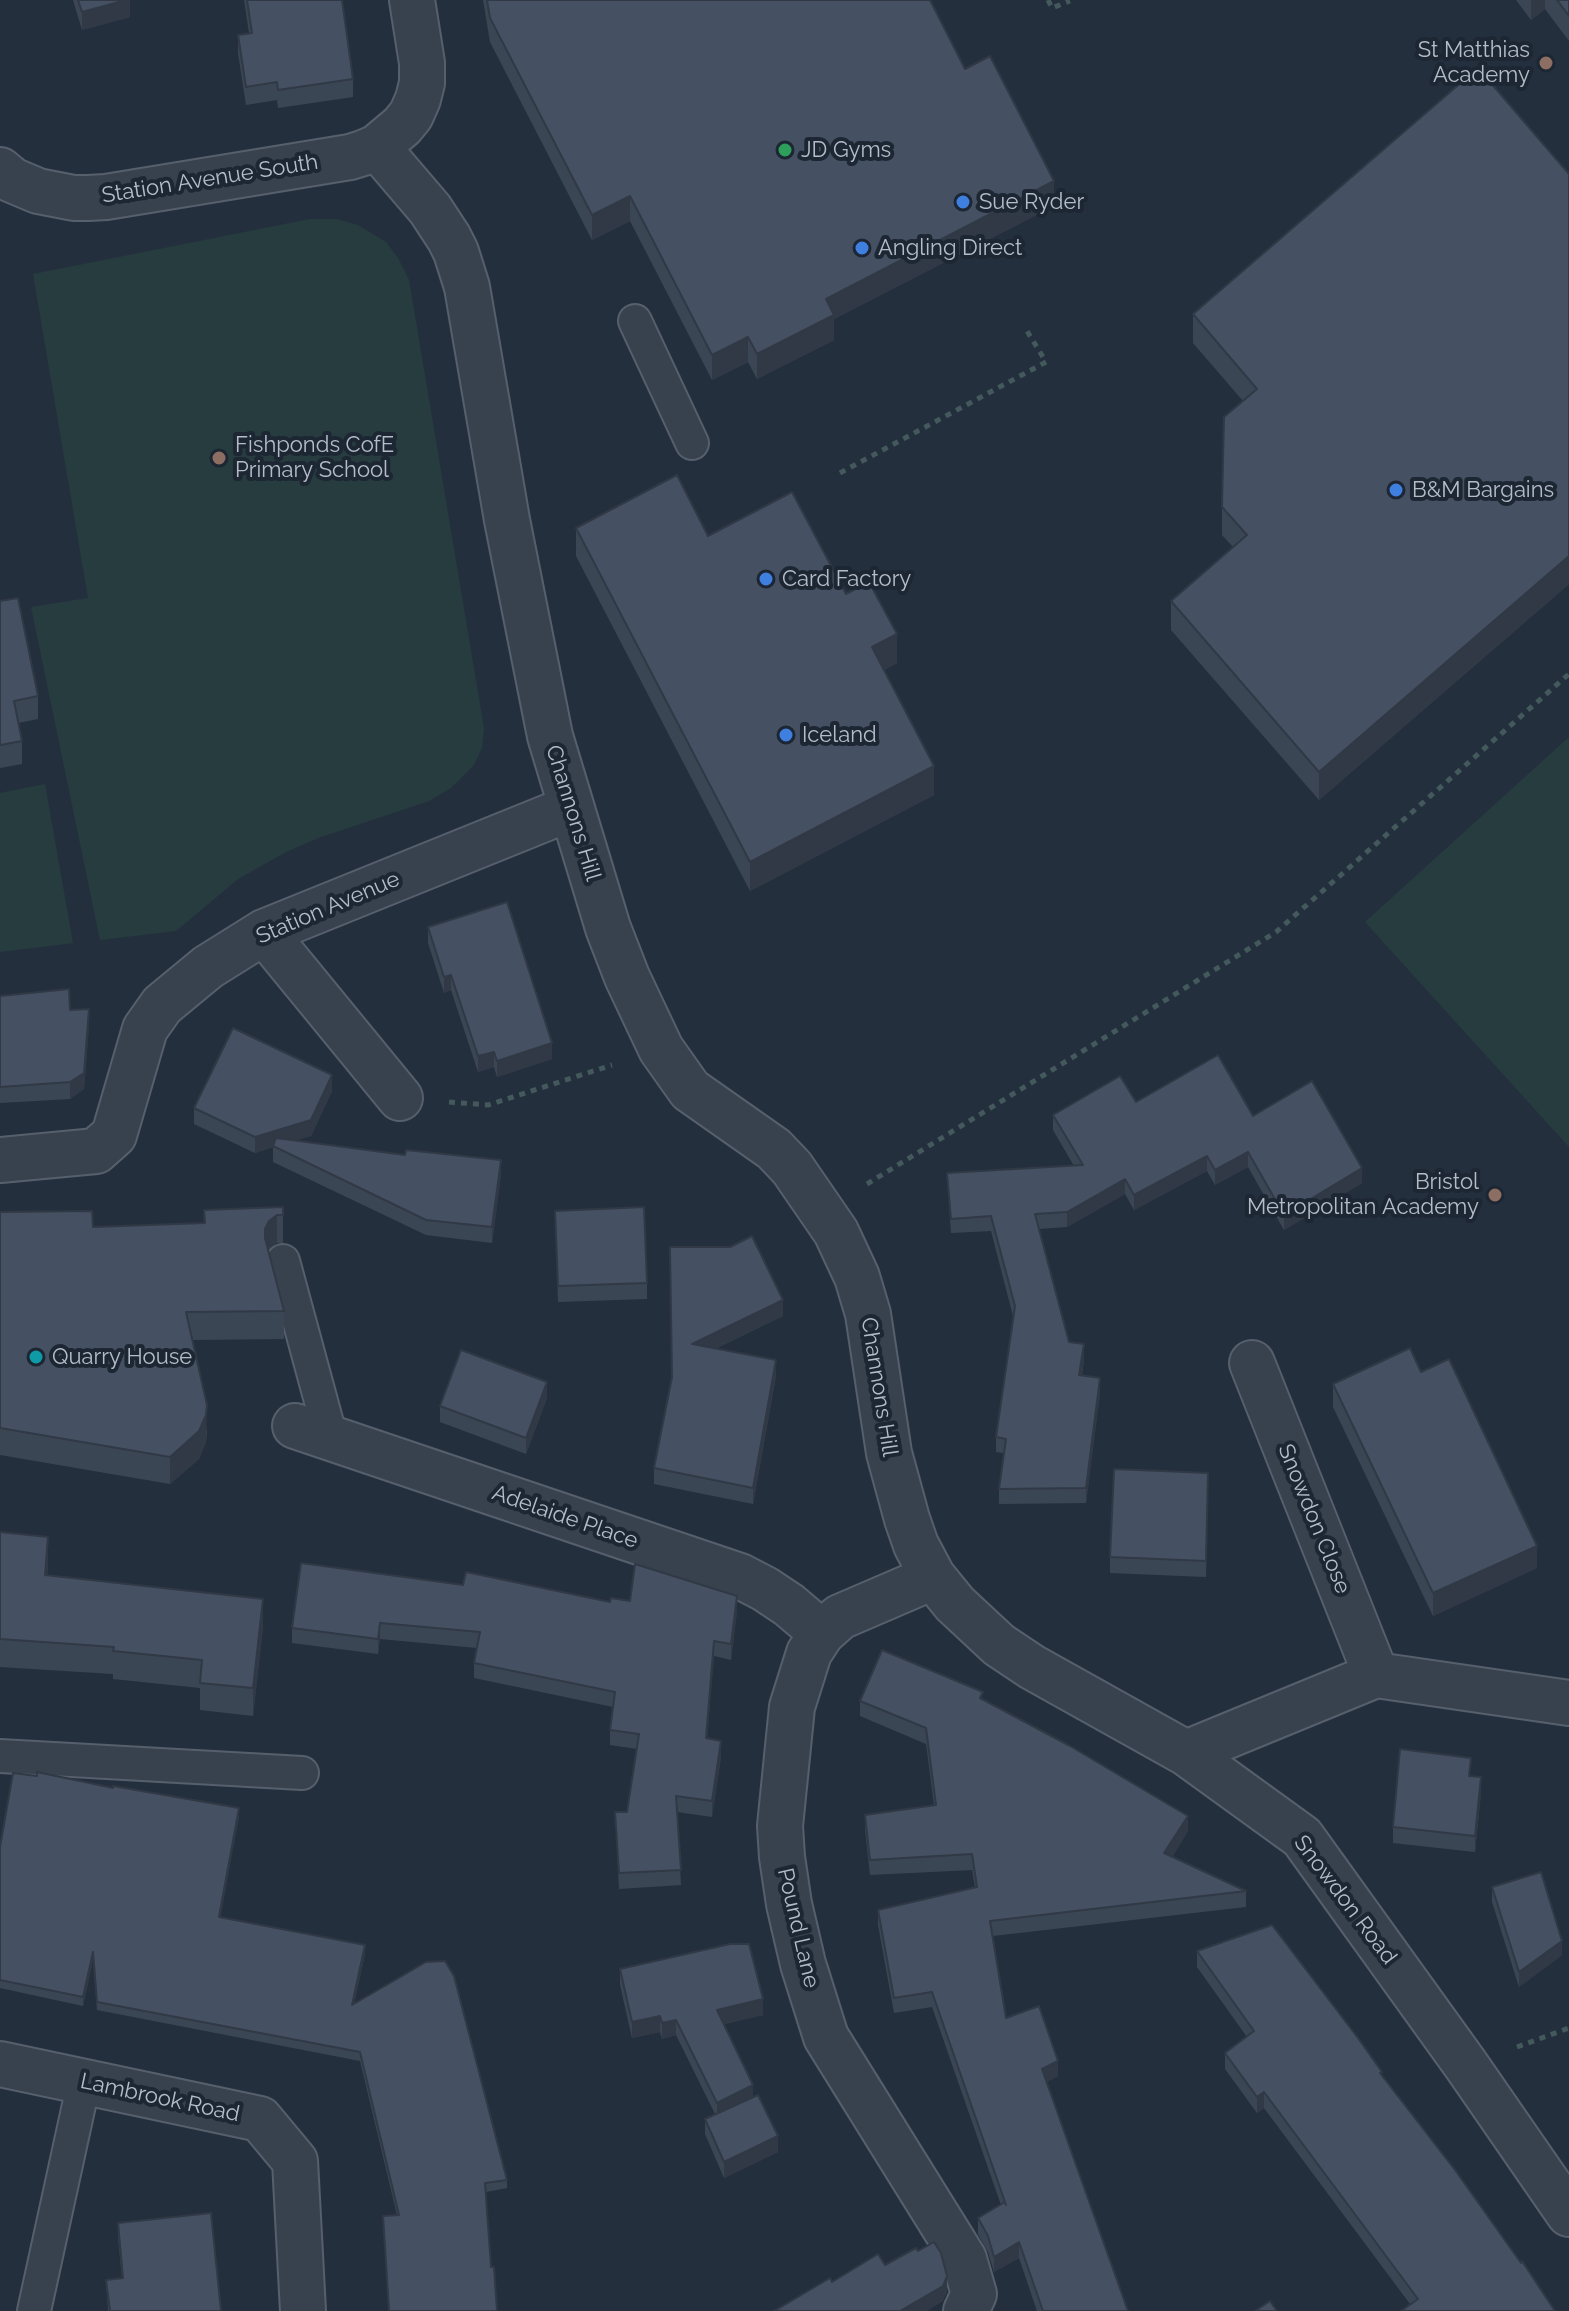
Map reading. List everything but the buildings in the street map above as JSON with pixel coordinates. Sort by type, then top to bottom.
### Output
[{"type":"street","points":[[377,147],[411,115],[422,83],[412,0]]},
{"type":"street","name":"Station Avenue South","points":[[0,170],[25,186],[56,195],[106,197],[350,157],[377,147]]},
{"type":"street","name":"Channons Hill","points":[[377,147],[423,200],[449,238],[467,287],[507,520],[550,736],[612,940],[639,1006],[661,1049],[690,1090],[774,1149],[792,1168],[836,1232],[857,1277],[868,1314],[889,1453],[911,1532],[933,1577]]},
{"type":"street","name":"Station Avenue","points":[[0,1160],[96,1151],[114,1135],[145,1029],[162,1005],[208,967],[264,932],[571,808]]},
{"type":"street","points":[[264,932],[400,1098]]},
{"type":"street","name":"Snowdon Close","points":[[1252,1363],[1376,1675]]},
{"type":"street","name":"Adelaide Place","points":[[313,1432],[740,1576],[789,1605],[822,1633]]},
{"type":"street","name":"Pound Lane","points":[[933,1577],[840,1617],[822,1633],[809,1653],[792,1707],[780,1826],[789,1904],[803,1964],[826,2037],[964,2259],[974,2294],[966,2311]]},
{"type":"street","name":"Snowdon Road","points":[[933,1577],[955,1604],[999,1645],[1032,1667],[1186,1753],[1302,1837],[1569,2214]]},
{"type":"street","points":[[1186,1753],[1376,1675],[1569,1703]]},
{"type":"street","name":"Lambrook Road","points":[[0,2064],[260,2119],[295,2161],[303,2311]]},
{"type":"lane","points":[[635,321],[692,443]]},
{"type":"lane","points":[[283,1261],[313,1432]]},
{"type":"lane","points":[[0,1756],[302,1773]]},
{"type":"lane","points":[[34,2311],[84,2082]]},
{"type":"path","points":[[1048,0],[1052,8],[1070,1]]},
{"type":"path","points":[[840,473],[1046,362],[1027,331]]},
{"type":"path","points":[[822,1212],[1276,932],[1569,674]]},
{"type":"path","points":[[400,1098],[488,1105],[661,1049]]},
{"type":"green space","name":"Fishponds CofE Primary School","points":[[310,219],[336,219],[358,225],[386,242],[409,280],[484,728],[482,748],[474,765],[451,788],[429,801],[288,851],[238,879],[176,931],[100,940],[31,607],[88,598],[33,274]]},
{"type":"green space","points":[[1569,737],[1569,1147],[1365,922]]},
{"type":"green space","points":[[45,784],[73,943],[0,952],[0,793]]},
{"type":"place","name":"St Matthias Academy","points":[[1546,63]]},
{"type":"place","name":"JD Gyms","points":[[785,150]]},
{"type":"place","name":"Sue Ryder","points":[[963,202]]},
{"type":"place","name":"Angling Direct","points":[[862,248]]},
{"type":"place","name":"Fishponds CofE Primary School","points":[[219,458]]},
{"type":"place","name":"B&M Bargains","points":[[1396,490]]},
{"type":"place","name":"Card Factory","points":[[766,579]]},
{"type":"place","name":"Iceland","points":[[786,735]]},
{"type":"place","name":"Bristol Metropolitan Academy","points":[[1495,1195]]},
{"type":"place","name":"Quarry House","points":[[36,1357]]}]
